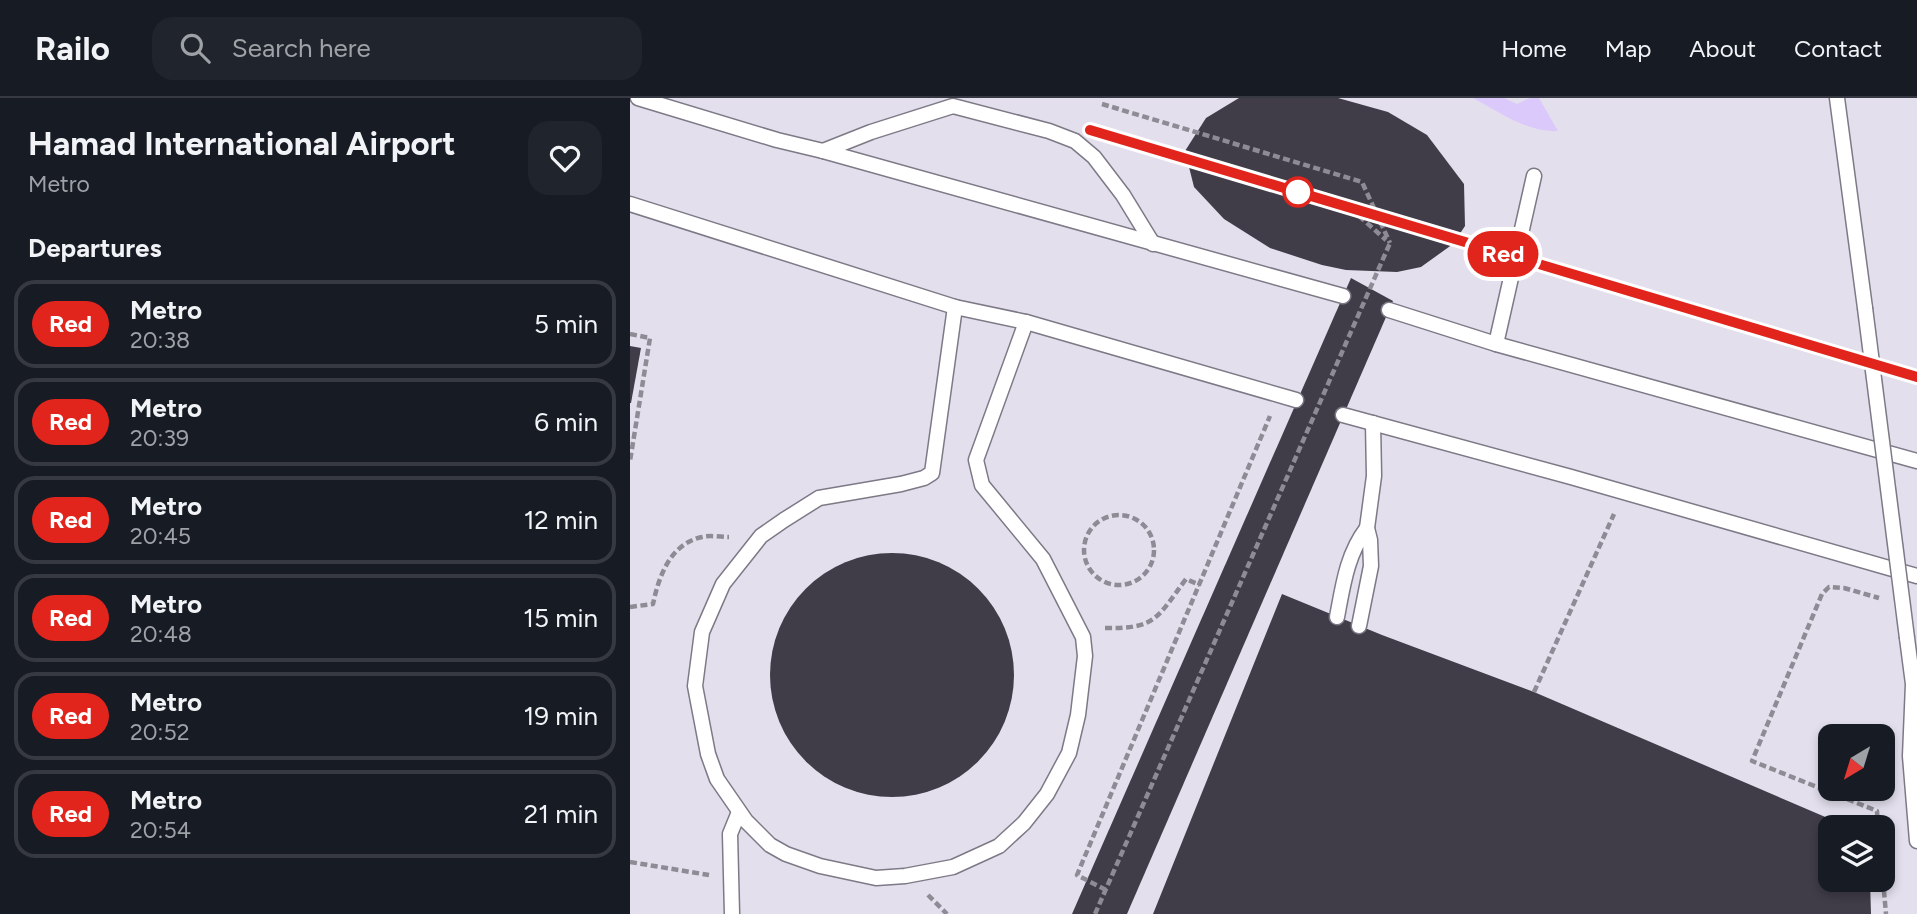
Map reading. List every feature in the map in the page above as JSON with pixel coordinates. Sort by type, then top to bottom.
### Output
[{"type":"lane","points":[[638,98],[777,140],[1343,296]]},
{"type":"lane","points":[[1837,98],[1915,689],[1910,756],[1917,841]]},
{"type":"lane","points":[[823,151],[871,132],[953,106],[1049,131],[1075,141],[1094,157],[1123,195],[1153,243]]},
{"type":"lane","points":[[1496,344],[1534,176]]},
{"type":"lane","points":[[630,204],[955,307],[1026,322],[1296,400]]},
{"type":"lane","points":[[955,307],[932,473],[901,484],[819,498],[784,520],[761,537],[723,584],[702,632],[695,686],[708,754],[717,779],[758,834],[786,854],[820,866],[876,878],[905,876],[953,867],[999,846],[1024,823],[1056,779],[1069,752],[1078,715],[1085,656],[1083,637],[1043,559],[982,485],[976,460],[1026,322]]},
{"type":"lane","points":[[1389,310],[1496,344],[1917,461]]},
{"type":"lane","points":[[1343,415],[1917,576]]},
{"type":"lane","points":[[1359,626],[1371,566],[1367,528],[1374,476],[1373,423]]},
{"type":"lane","points":[[1337,617],[1353,550],[1367,528]]},
{"type":"lane","points":[[732,914],[730,834],[739,812]]},
{"type":"path","points":[[1096,914],[1390,243],[1362,182],[1102,104]]},
{"type":"path","points":[[1103,134],[1350,208],[1390,243]]},
{"type":"path","points":[[630,334],[650,338],[630,461]]},
{"type":"path","points":[[1106,890],[1077,875],[1278,396]]},
{"type":"path","points":[[1534,692],[1625,492]]},
{"type":"path","points":[[1110,516],[1124,516],[1136,520],[1147,529],[1153,541],[1154,555],[1150,568],[1141,578],[1129,584],[1115,586],[1102,581],[1092,572],[1085,560],[1084,546],[1088,533],[1097,523],[1110,516]]},
{"type":"path","points":[[630,607],[653,604],[664,565],[684,544],[702,537],[733,537]]},
{"type":"path","points":[[1101,628],[1145,625],[1161,613],[1186,579],[1200,585]]},
{"type":"path","points":[[1877,815],[1877,811],[1752,761],[1822,594],[1829,587],[1844,588],[1885,600]]},
{"type":"path","points":[[630,862],[710,875]]},
{"type":"path","points":[[1884,892],[1886,914]]},
{"type":"shaded area","points":[[1473,98],[1504,98],[1517,104],[1530,98],[1539,98],[1558,131],[1525,125]]},
{"type":"building","points":[[1239,98],[1338,98],[1388,112],[1427,135],[1464,184],[1465,226],[1453,244],[1421,267],[1397,272],[1346,270],[1270,248],[1224,219],[1194,187],[1185,151],[1206,118]]},
{"type":"building","points":[[1351,278],[1393,301],[1127,914],[1072,914]]},
{"type":"building","points":[[630,346],[641,348],[631,403],[630,403]]},
{"type":"building","points":[[892,553],[939,563],[960,574],[978,589],[993,607],[1004,628],[1014,675],[1004,722],[993,743],[978,761],[960,776],[939,787],[892,797],[845,787],[824,776],[806,761],[791,743],[780,722],[770,675],[780,628],[791,607],[806,589],[824,574],[845,563]]},
{"type":"building","points":[[1282,594],[1534,692],[1821,815],[1818,815],[1818,892],[1870,892],[1871,914],[1153,914]]},
{"type":"metro line","name":"Red","points":[[1090,130],[1917,377]]}]
